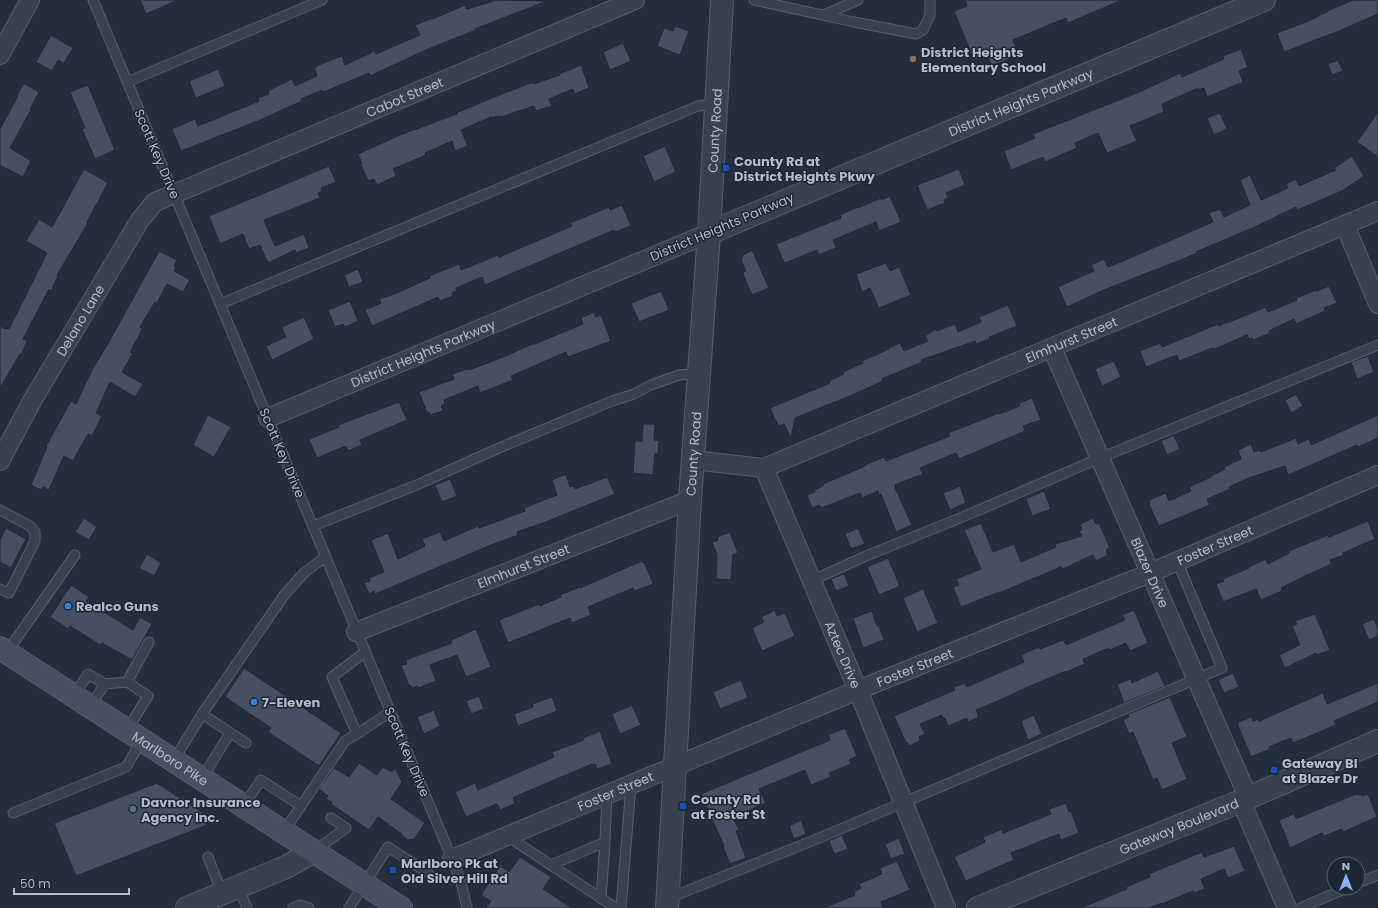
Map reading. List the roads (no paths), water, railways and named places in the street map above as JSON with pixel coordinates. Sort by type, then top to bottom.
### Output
[{"type":"main road","name":"Marlboro Pike","points":[[3,650],[401,908]]},
{"type":"street","points":[[0,55],[30,0]]},
{"type":"street","name":"Cabot Street","points":[[174,194],[635,0]]},
{"type":"street","name":"County Road","points":[[667,903],[690,500],[709,233],[722,0]]},
{"type":"street","name":"District Heights Parkway","points":[[268,418],[1264,0]]},
{"type":"street","name":"Delano Lane","points":[[0,461],[32,401],[140,220],[155,202],[174,194]]},
{"type":"street","name":"Elmhurst Street","points":[[764,468],[1378,211]]},
{"type":"street","points":[[1345,225],[1378,304]]},
{"type":"street","name":"Blazer Drive","points":[[1052,348],[1196,679],[1287,908]]},
{"type":"street","points":[[693,460],[764,468]]},
{"type":"street","name":"Aztec Drive","points":[[764,468],[858,690],[946,908]]},
{"type":"street","name":"Foster Street","points":[[452,859],[858,690],[1150,573],[1378,475]]},
{"type":"street","name":"Elmhurst Street","points":[[356,632],[690,500]]},
{"type":"street","name":"Gateway Boulevard","points":[[978,908],[1244,799],[1378,742]]},
{"type":"street","points":[[195,907],[230,890],[286,867],[314,851]]},
{"type":"lane","name":"Scott Key Drive","points":[[93,0],[452,859],[461,882],[467,908]]},
{"type":"lane","points":[[127,82],[322,0]]},
{"type":"lane","points":[[754,0],[916,34],[923,30],[930,15],[930,0]]},
{"type":"lane","points":[[824,15],[858,0]]},
{"type":"lane","points":[[220,304],[698,106],[716,104]]},
{"type":"lane","points":[[811,581],[866,556],[965,516],[1100,458],[1378,345]]},
{"type":"lane","points":[[313,526],[419,484],[499,448],[612,401],[634,394],[651,385],[679,375],[699,373]]},
{"type":"lane","points":[[0,589],[9,594],[35,541],[35,532],[30,526],[1,514]]},
{"type":"lane","points":[[3,650],[75,555]]},
{"type":"lane","points":[[174,760],[202,714],[285,594],[304,573],[325,557]]},
{"type":"lane","points":[[667,903],[1222,668],[1177,561]]},
{"type":"lane","points":[[127,682],[149,642]]},
{"type":"lane","points":[[357,734],[332,677],[365,652]]},
{"type":"lane","points":[[82,701],[88,674],[105,684]]},
{"type":"lane","points":[[13,812],[126,768],[148,696],[127,682],[105,684],[82,701]]},
{"type":"lane","points":[[284,831],[345,741],[390,712]]},
{"type":"lane","points":[[202,714],[246,743]]},
{"type":"lane","points":[[202,778],[230,733]]},
{"type":"lane","points":[[244,805],[261,780],[301,806]]},
{"type":"lane","points":[[621,908],[631,785]]},
{"type":"lane","points":[[602,903],[607,794]]},
{"type":"lane","points":[[314,851],[346,828],[331,818]]},
{"type":"lane","points":[[507,836],[551,865],[602,903],[616,908]]},
{"type":"lane","points":[[551,865],[605,842]]},
{"type":"lane","points":[[349,908],[388,847],[428,873]]},
{"type":"lane","points":[[208,857],[230,890],[247,908]]},
{"type":"lane","points":[[1366,880],[1378,875]]},
{"type":"lane","points":[[1300,908],[1328,896]]},
{"type":"lane","points":[[293,908],[300,905],[309,908]]},
{"type":"place","name":"District Heights Elementary School","points":[[913,59]]},
{"type":"place","name":"County Rd at District Heights Pkwy","points":[[726,168]]},
{"type":"place","name":"Realco Guns","points":[[68,606]]},
{"type":"place","name":"7-Eleven","points":[[254,702]]},
{"type":"place","name":"Gateway Bl at Blazer Dr","points":[[1274,770]]},
{"type":"place","name":"County Rd at Foster St","points":[[683,806]]},
{"type":"place","name":"Davnor Insurance Agency Inc.","points":[[133,809]]},
{"type":"place","name":"Marlboro Pk at Old Silver Hill Rd","points":[[393,870]]}]
